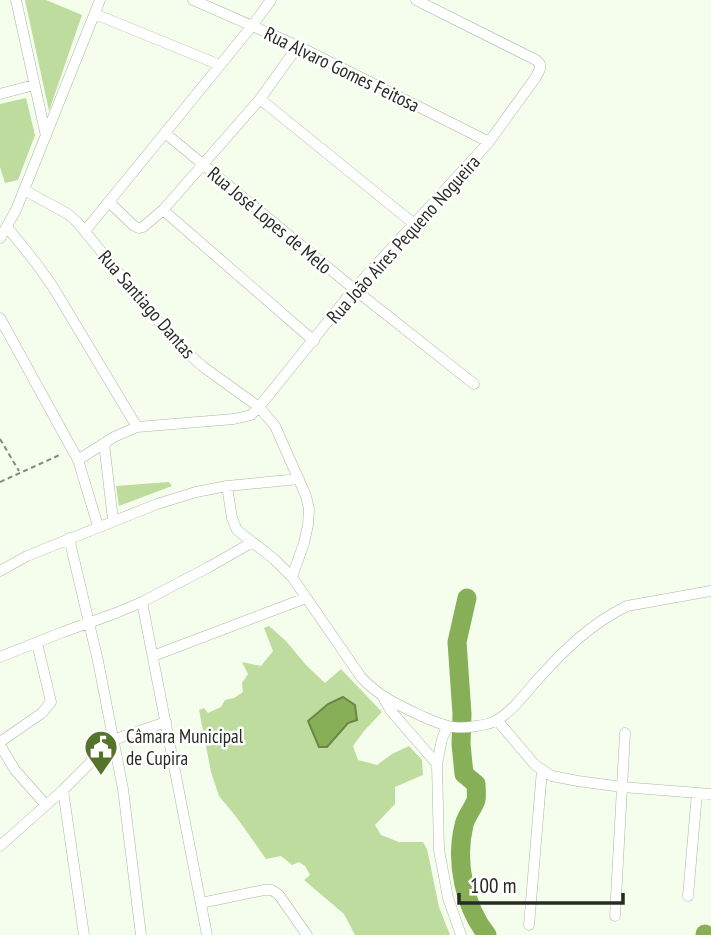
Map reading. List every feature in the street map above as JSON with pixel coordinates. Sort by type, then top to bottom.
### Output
[{"type":"street","points":[[16,0],[46,136]]},
{"type":"street","points":[[0,238],[24,190],[100,0]]},
{"type":"street","name":"Rua Alvaro Gomes Feitosa","points":[[193,0],[298,46],[489,142]]},
{"type":"street","points":[[85,231],[271,0]]},
{"type":"street","name":"Rua João Aires Pequeno Nogueira","points":[[259,407],[354,289],[489,142],[539,72],[540,66],[536,60],[416,0]]},
{"type":"street","points":[[94,14],[220,65]]},
{"type":"street","points":[[109,202],[134,226],[144,227],[163,210],[260,99],[298,46]]},
{"type":"street","points":[[0,94],[34,85]]},
{"type":"street","points":[[260,99],[413,223]]},
{"type":"street","name":"Rua José Lopes de Melo","points":[[165,133],[474,384]]},
{"type":"street","name":"Rua Santiago Dantas","points":[[24,190],[68,214],[173,339],[259,407],[275,426],[306,496],[309,509],[304,543],[292,577]]},
{"type":"street","points":[[163,210],[314,341]]},
{"type":"street","points":[[7,227],[53,287],[138,426]]},
{"type":"street","points":[[0,318],[78,460],[97,526]]},
{"type":"street","points":[[78,460],[138,426],[234,419],[251,415],[259,407]]},
{"type":"street","points":[[104,443],[113,520]]},
{"type":"street","points":[[0,571],[27,556],[157,503],[227,486],[299,479]]},
{"type":"street","points":[[227,486],[234,525],[241,535],[268,554],[292,577],[361,677],[381,696],[437,764]]},
{"type":"street","points":[[69,538],[98,661],[125,804],[141,935]]},
{"type":"street","points":[[0,657],[142,602],[251,543]]},
{"type":"street","points":[[381,696],[452,727],[492,722],[512,707],[573,643],[615,612],[639,603],[711,591]]},
{"type":"street","points":[[153,656],[306,598]]},
{"type":"street","points":[[142,602],[207,935]]},
{"type":"street","points":[[37,643],[51,702],[42,713],[0,744],[15,770],[46,805]]},
{"type":"street","points":[[0,846],[63,790],[113,740],[166,722]]},
{"type":"street","points":[[492,722],[529,759],[552,776],[622,787],[711,794]]},
{"type":"street","points":[[452,727],[437,764],[439,850],[448,898],[461,935]]},
{"type":"street","points":[[615,916],[625,733]]},
{"type":"street","points":[[529,925],[542,770]]},
{"type":"street","points":[[63,790],[84,935]]},
{"type":"street","points":[[688,896],[697,793]]},
{"type":"street","points":[[201,903],[264,890],[276,892],[307,935]]},
{"type":"path","points":[[0,439],[20,472]]},
{"type":"path","points":[[0,482],[72,449]]},
{"type":"shaded area","points":[[25,0],[46,0],[82,15],[49,111]]},
{"type":"shaded area","points":[[26,98],[35,135],[18,180],[5,183],[0,167],[0,104]]},
{"type":"shaded area","points":[[169,482],[172,486],[119,506],[116,486]]},
{"type":"shaded area","points":[[269,626],[325,683],[341,669],[382,712],[353,746],[358,760],[377,765],[409,746],[422,760],[423,775],[395,787],[395,804],[375,825],[381,835],[399,842],[423,842],[427,849],[439,907],[450,935],[355,935],[344,914],[304,880],[310,875],[305,866],[299,862],[292,865],[281,856],[266,859],[219,796],[211,772],[199,710],[204,708],[208,713],[221,707],[225,700],[243,692],[242,683],[248,674],[242,662],[261,666],[273,651],[264,628]]},
{"type":"shaded area","points":[[343,697],[355,705],[357,720],[348,723],[327,747],[319,747],[308,721],[328,704]]},
{"type":"waterway","points":[[467,598],[457,642],[462,714],[461,744],[464,774],[476,784],[476,796],[461,839],[461,868],[472,911],[487,935]]},
{"type":"place","name":"Câmara Municipal de Cupira","points":[[101,777]]}]
